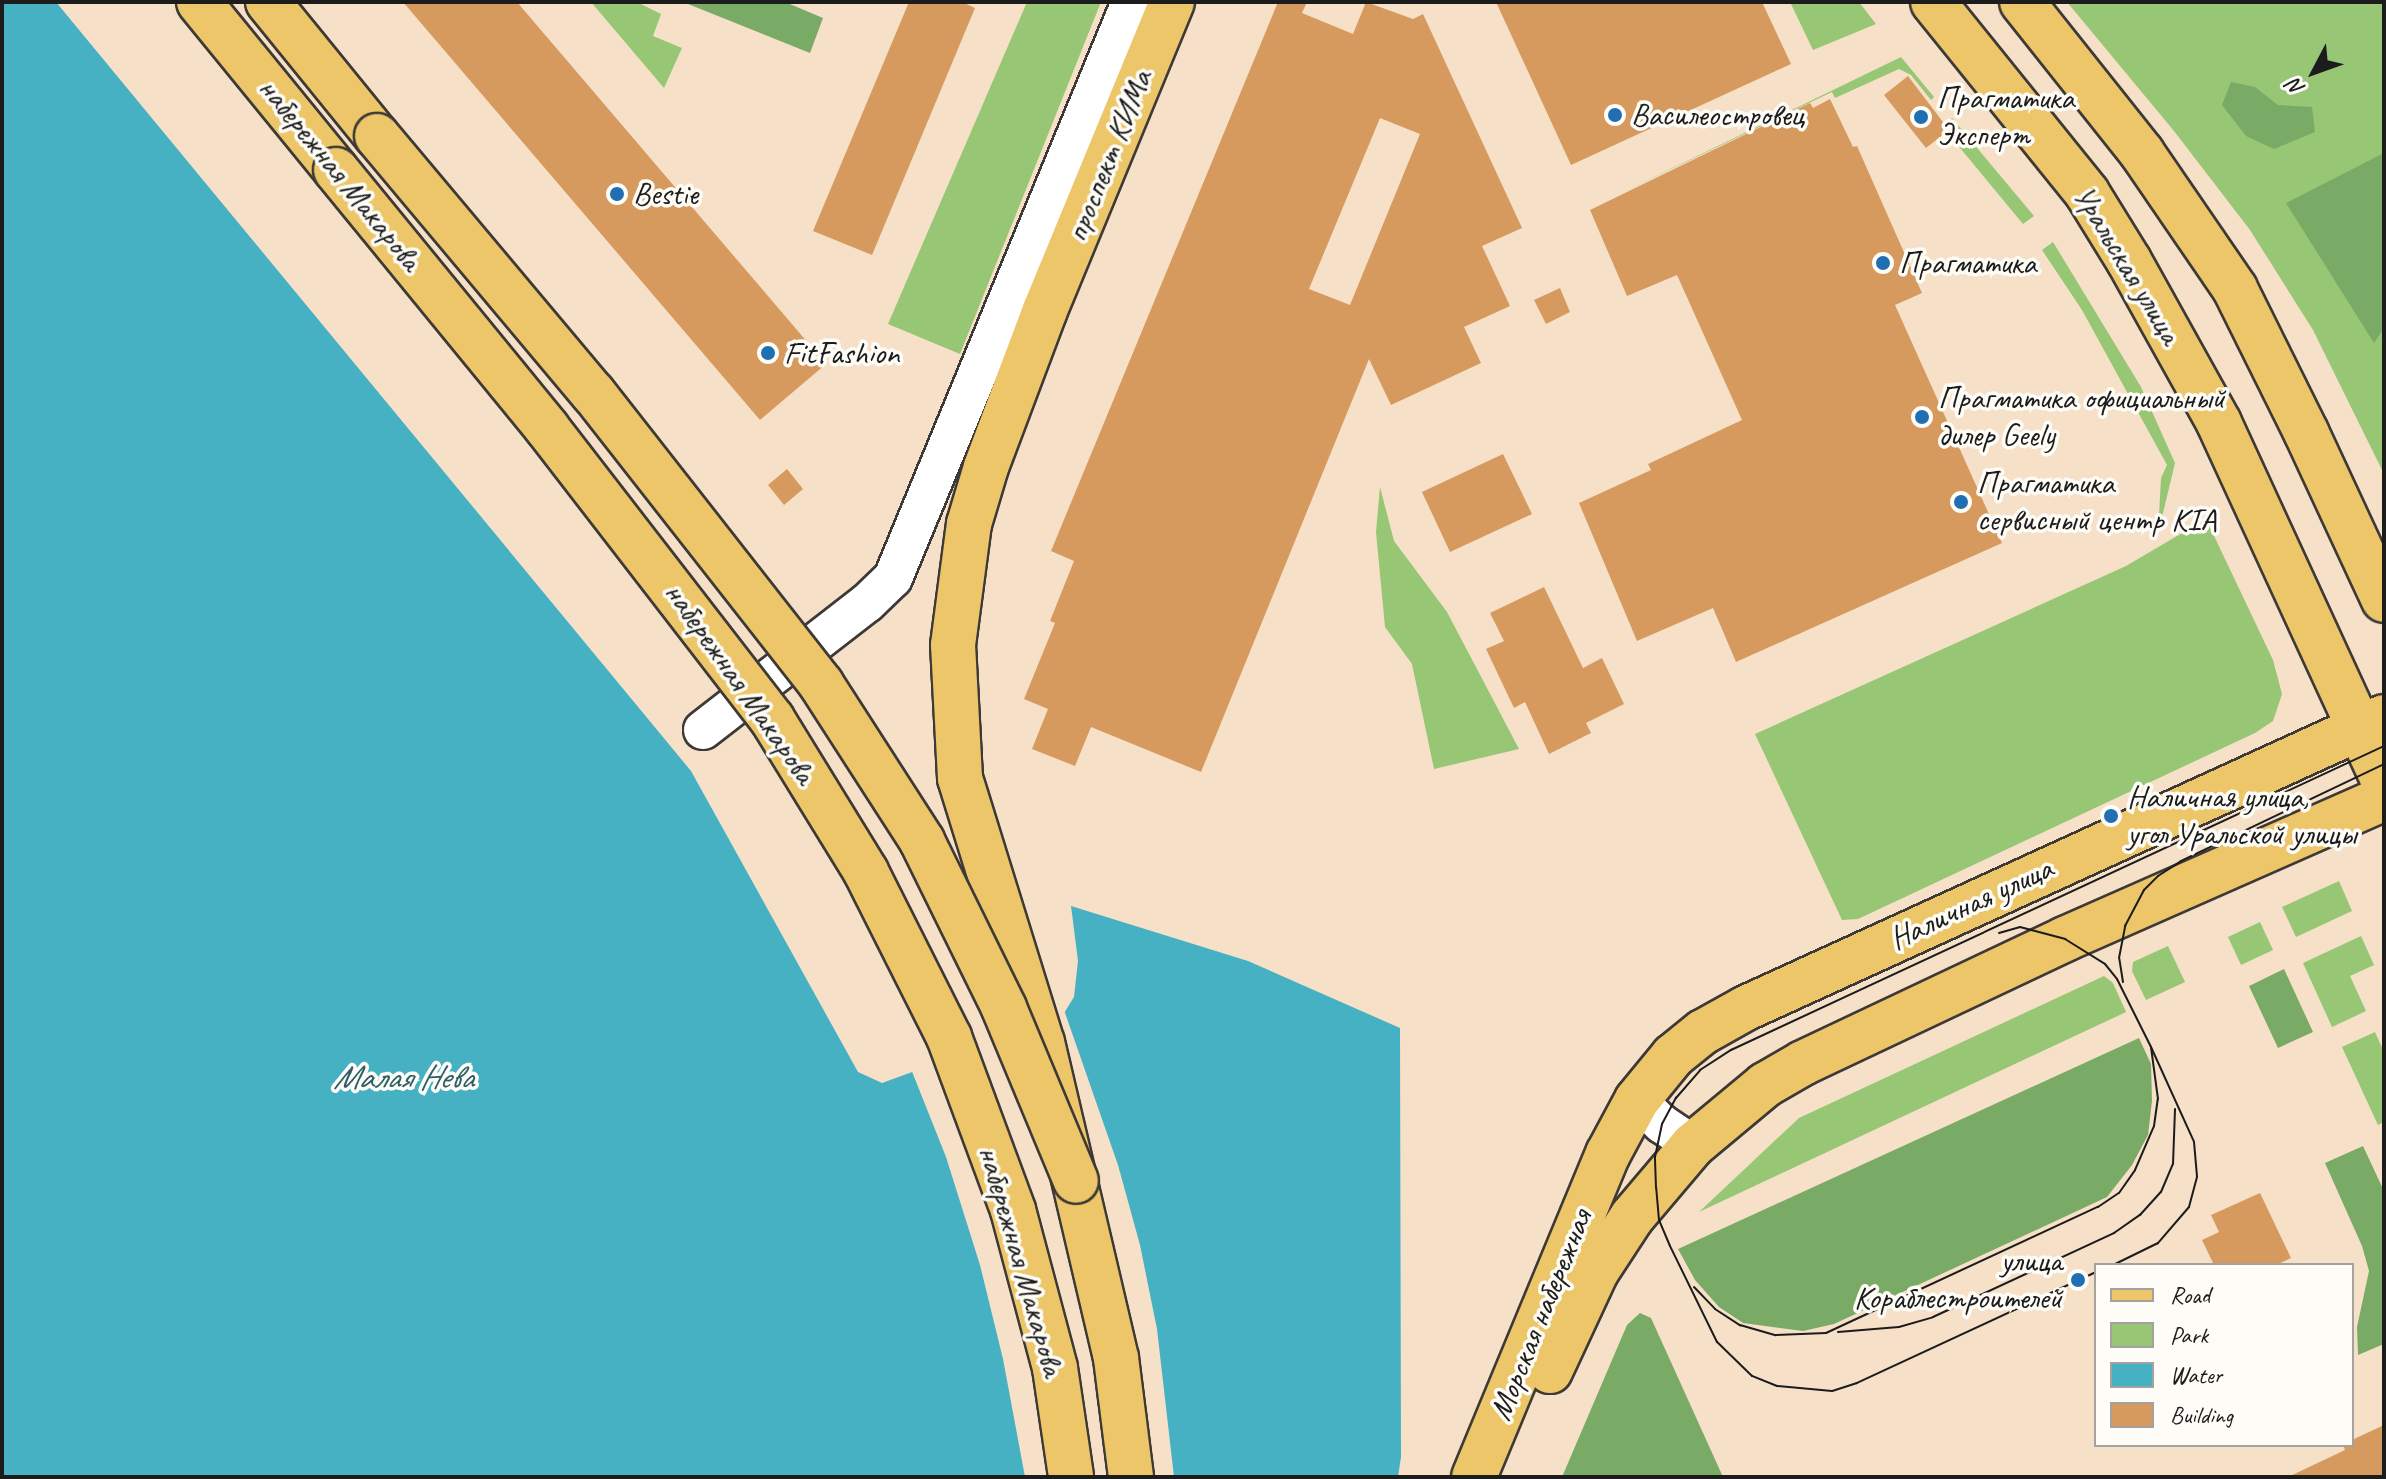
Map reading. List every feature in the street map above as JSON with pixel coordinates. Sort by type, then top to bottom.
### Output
[{"type":"main road","name":"набережная Макарова","points":[[199,2],[547,428],[690,610],[772,719],[866,872],[949,1037],[1013,1210],[1055,1368],[1071,1477]]},
{"type":"main road","name":"набережная Макарова","points":[[268,2],[593,393],[821,684],[922,841],[1004,1008],[1076,1181],[1116,1358],[1131,1477]]},
{"type":"main road","name":"проспект КИМа","points":[[1076,1181],[1042,1043],[960,778],[953,645],[969,524],[986,467],[1045,310],[1172,2]]},
{"type":"main road","name":"Уральская улица","points":[[1933,2],[2087,193],[2129,261],[2219,423],[2371,723]]},
{"type":"main road","points":[[2022,2],[2142,153],[2235,289],[2384,600]]},
{"type":"main road","points":[[2371,723],[2384,782]]},
{"type":"main road","name":"Наличная улица","points":[[1608,1154],[1637,1100],[1673,1056],[1703,1032],[1746,1008],[2371,723]]},
{"type":"main road","points":[[1693,1145],[1765,1085],[1803,1063],[2065,939],[2384,798]]},
{"type":"main road","name":"Морская набережная","points":[[1506,1477],[1568,1329],[1596,1272],[1632,1217],[1693,1145]]},
{"type":"main road","name":"Морская набережная","points":[[1474,1477],[1608,1154]]},
{"type":"street","points":[[703,730],[878,594],[893,578],[1131,2]]},
{"type":"street","points":[[1637,1100],[1662,1124],[1693,1145]]},
{"type":"green space","points":[[591,2],[637,2],[661,14],[653,36],[682,48],[664,88]]},
{"type":"green space","points":[[683,2],[785,2],[823,18],[810,53]]},
{"type":"green space","points":[[1027,2],[1101,2],[960,354],[888,324]]},
{"type":"green space","points":[[1790,2],[1859,2],[1876,24],[1813,50]]},
{"type":"green space","points":[[2067,2],[2384,2],[2384,474],[2313,330],[2250,230],[2174,131]]},
{"type":"green space","points":[[1901,57],[1934,97],[1931,100],[1911,75],[1899,69],[1835,98],[1832,92],[1619,194]]},
{"type":"green space","points":[[2231,82],[2255,87],[2278,105],[2312,107],[2315,132],[2274,149],[2246,136],[2222,105]]},
{"type":"green space","points":[[1952,118],[2034,216],[2023,224],[1951,137],[1946,123]]},
{"type":"green space","points":[[2384,153],[2384,328],[2374,343],[2286,203]]},
{"type":"green space","points":[[2053,242],[2141,387],[2175,463],[2158,534],[2161,478],[2167,465],[2082,310],[2042,250]]},
{"type":"green space","points":[[1380,487],[1394,541],[1447,612],[1519,749],[1434,769],[1412,664],[1385,627],[1376,532]]},
{"type":"green space","points":[[2206,519],[2273,660],[2282,694],[2273,721],[2255,733],[1858,919],[1842,920],[1755,734],[2126,566]]},
{"type":"green space","points":[[2339,881],[2352,911],[2296,937],[2282,907]]},
{"type":"green space","points":[[2260,922],[2273,950],[2241,965],[2228,937]]},
{"type":"green space","points":[[2361,936],[2374,965],[2350,976],[2366,1011],[2332,1027],[2303,963]]},
{"type":"green space","points":[[2168,946],[2185,982],[2146,1000],[2132,971],[2133,962]]},
{"type":"green space","points":[[2284,969],[2313,1032],[2278,1048],[2249,986]]},
{"type":"green space","points":[[2104,976],[2113,983],[2126,1012],[1699,1212],[1799,1118]]},
{"type":"green space","points":[[2375,1032],[2384,1052],[2384,1122],[2378,1125],[2342,1047]]},
{"type":"green space","points":[[2139,1038],[2151,1064],[2152,1101],[2148,1135],[2132,1165],[2107,1197],[1834,1324],[1803,1331],[1743,1323],[1719,1307],[1695,1280],[1678,1249]]},
{"type":"green space","points":[[2363,1146],[2384,1191],[2384,1344],[2358,1355],[2357,1327],[2369,1271],[2362,1246],[2325,1163]]},
{"type":"green space","points":[[1640,1313],[1651,1318],[1723,1477],[1562,1477],[1627,1325]]},
{"type":"water","name":"Малая Нева","points":[[2,2],[56,2],[691,771],[858,1072],[882,1083],[1061,1018],[1074,997],[1078,961],[1071,906],[1248,961],[1400,1028],[1401,1457],[1398,1477],[2,1477]]},
{"type":"pier","points":[[1063,1007],[1118,1165],[1140,1245],[1157,1329],[1174,1477],[1025,1477],[1003,1359],[980,1265],[946,1157],[911,1069],[1058,1015]]},
{"type":"building","points":[[403,2],[517,2],[826,364],[760,420]]},
{"type":"building","points":[[909,2],[962,2],[975,8],[872,255],[813,231]]},
{"type":"building","points":[[1278,2],[1307,2],[1302,13],[1353,34],[1366,2],[1413,19],[1423,14],[1522,228],[1482,246],[1510,306],[1464,327],[1481,363],[1391,405],[1369,359],[1201,772],[1091,727],[1075,766],[1032,749],[1048,709],[1024,699],[1055,623],[1050,621],[1074,561],[1051,551]],"holes":[[[1380,118],[1420,134],[1350,305],[1309,289]]]},
{"type":"building","name":"Василеостровец","points":[[1496,2],[1762,2],[1791,64],[1571,165]]},
{"type":"building","points":[[1908,76],[1949,130],[1926,148],[1884,95]]},
{"type":"building","points":[[1830,99],[1853,147],[1857,146],[1922,293],[1895,305],[2002,543],[1736,662],[1713,608],[1637,641],[1579,503],[1651,470],[1648,464],[1742,420],[1677,275],[1627,296],[1590,210],[1810,103],[1813,108]]},
{"type":"building","points":[[1560,288],[1570,312],[1546,324],[1534,300]]},
{"type":"building","points":[[1503,454],[1532,514],[1450,552],[1422,492]]},
{"type":"building","points":[[787,469],[803,489],[784,505],[768,485]]},
{"type":"building","points":[[1544,587],[1583,668],[1602,658],[1624,704],[1586,723],[1591,733],[1549,754],[1525,702],[1514,708],[1486,649],[1504,641],[1490,613]]},
{"type":"building","points":[[2260,1193],[2291,1258],[2280,1263],[2213,1263],[2202,1240],[2219,1232],[2211,1215]]},
{"type":"building","points":[[2384,1425],[2384,1477],[2288,1477],[2345,1450],[2344,1447],[2354,1447],[2354,1439]]},
{"type":"tram line","points":[[2094,1273],[1857,1383],[1832,1391],[1777,1386],[1752,1376],[1717,1342],[1670,1246],[1659,1220],[1656,1188],[1655,1157],[1662,1124],[1676,1098],[1700,1070],[1731,1050],[2384,746]]},
{"type":"tram line","points":[[2123,982],[2119,958],[2125,926],[2144,890],[2158,876],[2181,861],[2384,764]]},
{"type":"tram line","points":[[1999,933],[2020,927],[2065,939],[2105,964],[2117,979],[2194,1142],[2197,1177],[2189,1207],[2158,1243],[2117,1263]]},
{"type":"tram line","points":[[1694,1287],[1715,1309],[1740,1325],[1776,1335],[1826,1333],[2098,1207],[2119,1193],[2135,1170],[2154,1126],[2158,1099],[2151,1047]]},
{"type":"tram line","points":[[1838,1332],[1899,1327],[1933,1317],[2114,1233],[2140,1215],[2161,1192],[2173,1164],[2175,1109]]},
{"type":"place","name":"Василеостровец","points":[[1615,115]]},
{"type":"place","name":"Прагматика Эксперт","points":[[1921,117]]},
{"type":"place","name":"Bestie","points":[[617,194]]},
{"type":"place","name":"Прагматика","points":[[1883,263]]},
{"type":"place","name":"FitFashion","points":[[768,353]]},
{"type":"place","name":"Прагматика официальный дилер Geely","points":[[1922,417]]},
{"type":"place","name":"Прагматика сервисный центр KIA","points":[[1961,502]]},
{"type":"place","name":"Наличная улица, угол Уральской улицы","points":[[2111,816]]},
{"type":"place","name":"улица Кораблестроителей","points":[[2078,1280]]}]
